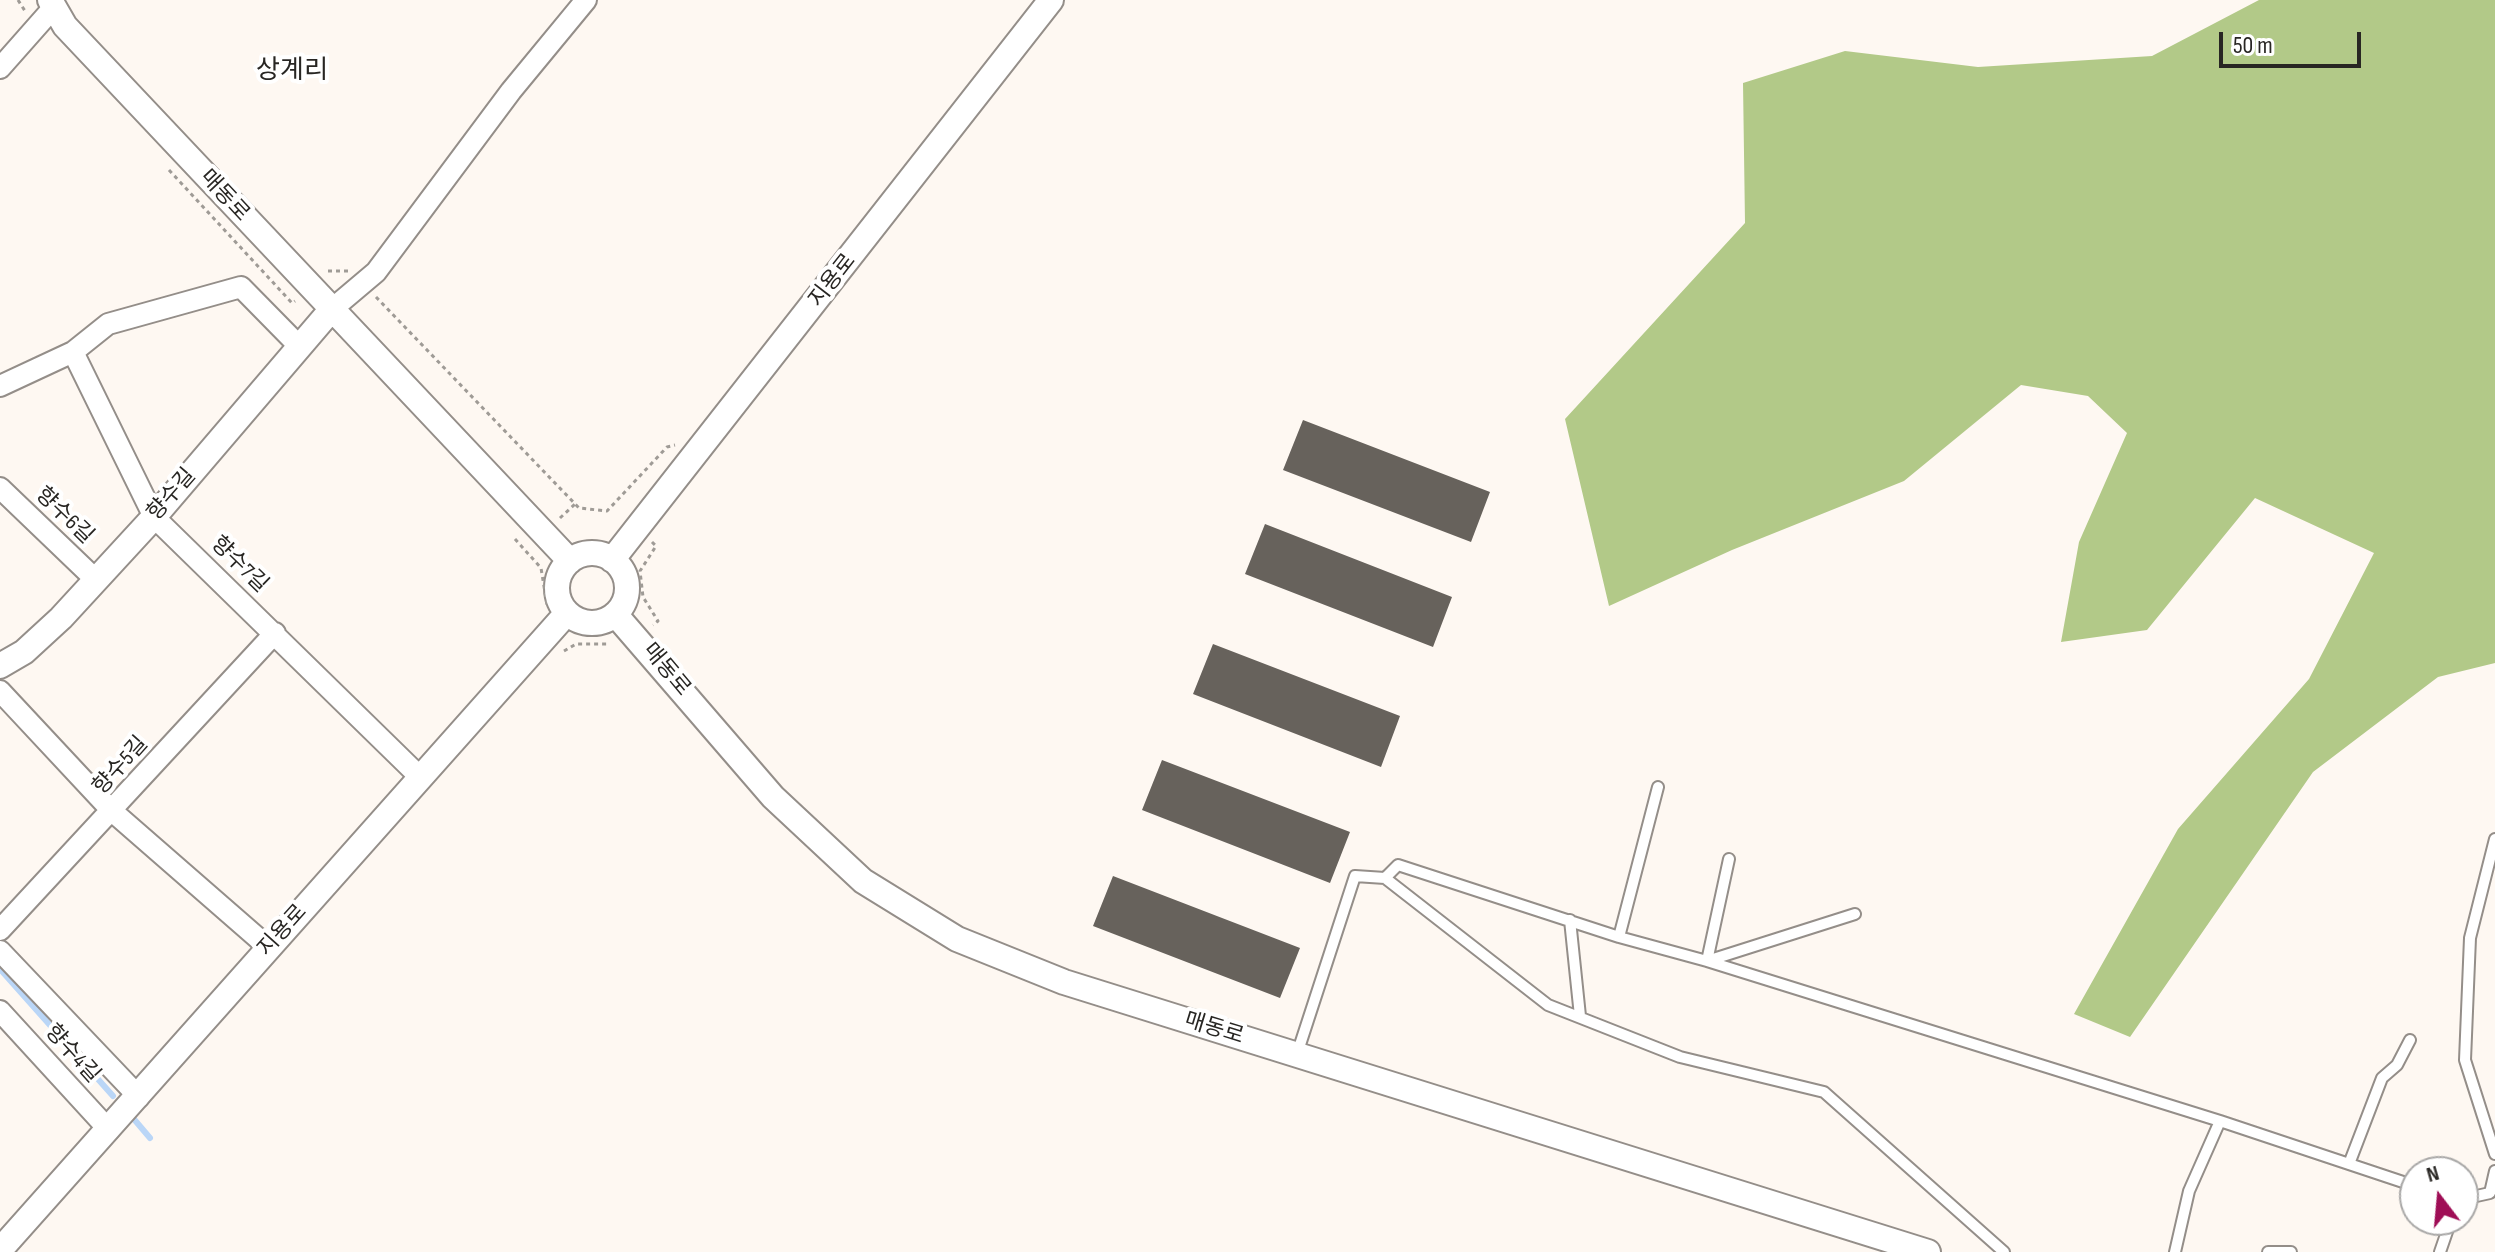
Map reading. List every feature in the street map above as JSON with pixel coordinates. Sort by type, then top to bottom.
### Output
[{"type":"street","points":[[331,310],[376,272],[511,91],[586,0]]},
{"type":"street","name":"지용로","points":[[612,560],[1051,0]]},
{"type":"street","points":[[0,68],[52,4]]},
{"type":"street","name":"매동로","points":[[52,4],[65,26],[570,561]]},
{"type":"street","points":[[0,386],[73,352],[108,324],[241,287],[298,345]]},
{"type":"street","name":"향수길","points":[[0,666],[24,652],[61,618],[154,517],[331,310]]},
{"type":"street","name":"향수7길","points":[[73,352],[154,517],[421,778]]},
{"type":"street","name":"향수6길","points":[[0,488],[95,579]]},
{"type":"street","points":[[589,554],[612,560],[621,569],[626,586],[623,604],[615,614],[594,623],[577,620],[567,613],[557,588],[561,572],[570,561],[589,554]]},
{"type":"street","name":"지용로","points":[[0,1250],[567,613]]},
{"type":"street","name":"매동로","points":[[615,614],[773,797],[863,881],[957,939],[1064,982],[1928,1252]]},
{"type":"street","name":"향수5길","points":[[0,930],[275,633]]},
{"type":"street","points":[[0,691],[112,811],[268,947]]},
{"type":"street","points":[[0,951],[139,1097]]},
{"type":"street","name":"향수4길","points":[[0,1011],[109,1130]]},
{"type":"lane","points":[[1619,937],[1658,787]]},
{"type":"lane","points":[[2495,839],[2470,938],[2465,1060],[2495,1154]]},
{"type":"lane","points":[[1707,961],[1729,859]]},
{"type":"lane","points":[[1385,878],[1398,865],[1619,937],[1707,961],[2220,1121],[2399,1181]]},
{"type":"lane","points":[[1297,1055],[1355,876],[1385,878],[1548,1005],[1680,1057],[1824,1092],[2004,1252]]},
{"type":"lane","points":[[1707,961],[1855,914]]},
{"type":"lane","points":[[1570,920],[1580,1016]]},
{"type":"lane","points":[[2349,1164],[2382,1078],[2397,1065],[2410,1040]]},
{"type":"lane","points":[[2175,1252],[2189,1191],[2220,1121]]},
{"type":"lane","points":[[2479,1195],[2490,1193],[2495,1171]]},
{"type":"lane","points":[[2268,1252],[2291,1252]]},
{"type":"path","points":[[319,266],[329,272],[350,271],[579,508],[607,511],[667,447],[682,443]]},
{"type":"path","points":[[614,504],[656,546],[640,571],[643,597],[658,621],[638,638]]},
{"type":"green space","points":[[2259,0],[2495,0],[2495,663],[2438,677],[2313,772],[2130,1037],[2074,1014],[2178,829],[2309,679],[2374,553],[2255,498],[2147,630],[2061,642],[2079,542],[2127,433],[2088,396],[2021,385],[1904,481],[1732,550],[1609,606],[1565,419],[1745,223],[1743,83],[1845,51],[1978,67],[2152,56]]},
{"type":"building","points":[[1303,420],[1490,492],[1471,542],[1283,470]]},
{"type":"building","points":[[1265,524],[1452,597],[1433,647],[1245,574]]},
{"type":"building","points":[[1213,644],[1400,716],[1381,767],[1193,694]]},
{"type":"building","points":[[1162,760],[1350,832],[1330,883],[1142,810]]},
{"type":"building","points":[[1113,876],[1300,948],[1280,998],[1093,926]]},
{"type":"waterway","points":[[0,969],[113,1096]]},
{"type":"waterway","points":[[133,1118],[150,1138]]},
{"type":"district","name":"상계리","points":[[292,71]]}]
